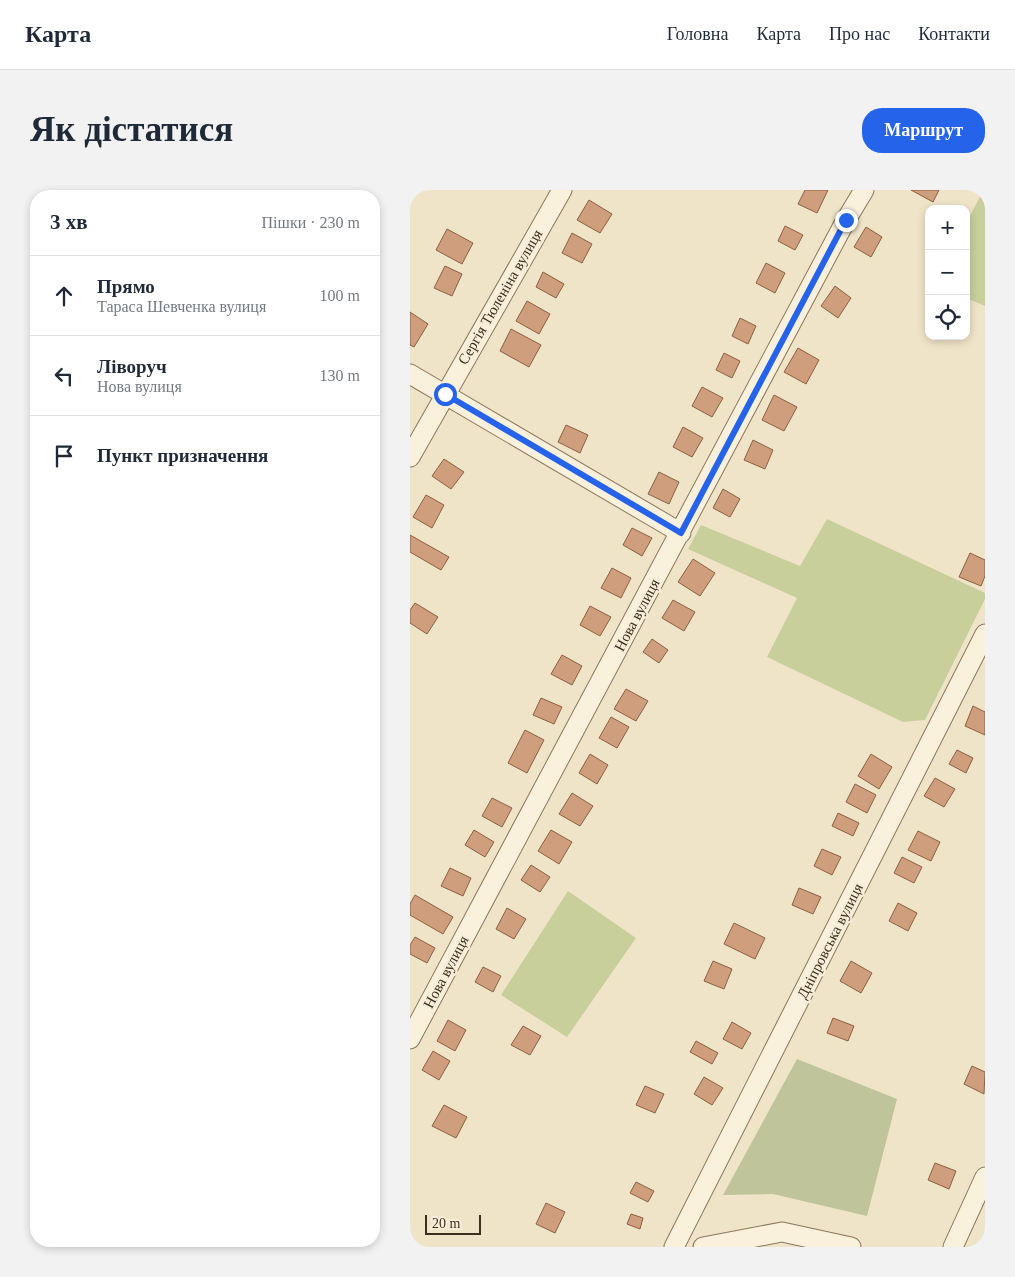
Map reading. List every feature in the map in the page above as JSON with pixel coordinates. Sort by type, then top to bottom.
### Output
[{"type":"street","name":"Сергія Тюленіна вулиця","points":[[410,457],[562,190]]},
{"type":"street","name":"Нова вулиця","points":[[410,1039],[846,220],[864,190]]},
{"type":"street","points":[[410,374],[681,533]]},
{"type":"street","name":"Дніпровська вулиця","points":[[674,1247],[985,634]]},
{"type":"street","points":[[953,1247],[985,1177]]},
{"type":"street","points":[[703,1247],[782,1232],[851,1247]]},
{"type":"green space","points":[[982,193],[985,195],[985,306],[970,300],[970,216]]},
{"type":"green space","points":[[827,519],[985,593],[985,599],[925,720],[903,722],[767,657],[797,598],[688,549],[701,525],[800,566]]},
{"type":"green space","points":[[568,891],[636,938],[567,1037],[501,995]]},
{"type":"green space","points":[[797,1059],[897,1099],[867,1216],[773,1194],[723,1195]]},
{"type":"building","points":[[805,190],[828,190],[817,213],[798,204]]},
{"type":"building","points":[[911,190],[939,190],[933,202]]},
{"type":"building","points":[[589,200],[612,214],[600,233],[577,220]]},
{"type":"building","points":[[785,226],[803,235],[795,250],[778,241]]},
{"type":"building","points":[[866,227],[882,237],[871,257],[854,247]]},
{"type":"building","points":[[447,229],[473,243],[462,264],[436,250]]},
{"type":"building","points":[[572,233],[592,244],[582,263],[562,253]]},
{"type":"building","points":[[766,263],[785,273],[775,293],[756,283]]},
{"type":"building","points":[[445,266],[462,274],[452,296],[434,288]]},
{"type":"building","points":[[543,272],[564,284],[556,298],[536,287]]},
{"type":"building","points":[[835,286],[851,298],[838,318],[821,306]]},
{"type":"building","points":[[527,301],[550,314],[539,334],[516,321]]},
{"type":"building","points":[[410,312],[428,324],[414,347],[410,345]]},
{"type":"building","points":[[740,318],[756,326],[748,344],[732,336]]},
{"type":"building","points":[[511,329],[541,345],[529,367],[500,351]]},
{"type":"building","points":[[798,348],[819,360],[806,384],[784,372]]},
{"type":"building","points":[[724,353],[740,361],[732,378],[716,370]]},
{"type":"building","points":[[702,387],[723,398],[712,417],[692,406]]},
{"type":"building","points":[[774,395],[797,407],[784,431],[762,420]]},
{"type":"building","points":[[566,425],[588,435],[580,453],[558,442]]},
{"type":"building","points":[[683,427],[703,438],[692,457],[673,447]]},
{"type":"building","points":[[753,440],[773,450],[765,469],[744,460]]},
{"type":"building","points":[[444,459],[464,472],[451,489],[432,476]]},
{"type":"building","points":[[659,472],[679,482],[669,504],[648,494]]},
{"type":"building","points":[[723,489],[740,499],[730,517],[713,508]]},
{"type":"building","points":[[426,495],[444,505],[432,528],[413,517]]},
{"type":"building","points":[[632,528],[652,538],[642,556],[623,545]]},
{"type":"building","points":[[410,535],[449,557],[441,570],[410,552]]},
{"type":"building","points":[[970,553],[985,560],[985,576],[981,586],[959,577]]},
{"type":"building","points":[[693,559],[715,573],[700,596],[678,582]]},
{"type":"building","points":[[612,568],[631,578],[621,598],[601,588]]},
{"type":"building","points":[[673,600],[695,612],[684,631],[662,618]]},
{"type":"building","points":[[415,603],[438,617],[427,634],[410,623],[410,610]]},
{"type":"building","points":[[590,606],[611,617],[600,636],[580,625]]},
{"type":"building","points":[[652,639],[668,650],[659,663],[643,652]]},
{"type":"building","points":[[562,655],[582,666],[572,685],[551,674]]},
{"type":"building","points":[[626,689],[648,701],[636,721],[614,709]]},
{"type":"building","points":[[541,698],[562,707],[554,724],[533,715]]},
{"type":"building","points":[[973,706],[985,712],[985,735],[965,726]]},
{"type":"building","points":[[611,717],[629,727],[617,748],[599,738]]},
{"type":"building","points":[[525,730],[544,740],[527,773],[508,763]]},
{"type":"building","points":[[957,750],[973,758],[966,773],[949,764]]},
{"type":"building","points":[[590,754],[608,765],[597,784],[579,773]]},
{"type":"building","points":[[871,754],[892,767],[879,789],[858,776]]},
{"type":"building","points":[[935,778],[955,789],[944,807],[924,796]]},
{"type":"building","points":[[855,784],[876,795],[867,813],[846,802]]},
{"type":"building","points":[[572,793],[593,806],[580,826],[559,814]]},
{"type":"building","points":[[492,798],[512,808],[502,827],[482,816]]},
{"type":"building","points":[[838,813],[859,823],[853,836],[832,826]]},
{"type":"building","points":[[474,830],[494,842],[485,857],[465,845]]},
{"type":"building","points":[[551,830],[572,842],[559,864],[538,851]]},
{"type":"building","points":[[918,831],[940,842],[931,861],[908,850]]},
{"type":"building","points":[[822,849],[841,857],[832,875],[814,866]]},
{"type":"building","points":[[902,857],[922,867],[914,883],[894,873]]},
{"type":"building","points":[[531,865],[550,877],[540,892],[521,880]]},
{"type":"building","points":[[450,868],[471,878],[463,896],[441,886]]},
{"type":"building","points":[[799,888],[821,897],[813,914],[792,905]]},
{"type":"building","points":[[415,895],[453,917],[443,934],[410,915],[410,904]]},
{"type":"building","points":[[898,903],[917,913],[908,931],[889,921]]},
{"type":"building","points":[[507,908],[526,919],[514,939],[496,929]]},
{"type":"building","points":[[734,923],[765,938],[755,959],[724,944]]},
{"type":"building","points":[[415,937],[435,948],[427,963],[410,954],[410,945]]},
{"type":"building","points":[[713,961],[732,969],[724,989],[704,981]]},
{"type":"building","points":[[851,961],[872,973],[861,993],[840,981]]},
{"type":"building","points":[[483,967],[501,976],[493,992],[475,982]]},
{"type":"building","points":[[833,1018],[854,1026],[848,1041],[827,1033]]},
{"type":"building","points":[[448,1020],[466,1030],[455,1051],[437,1041]]},
{"type":"building","points":[[732,1022],[751,1033],[742,1049],[723,1039]]},
{"type":"building","points":[[523,1026],[541,1036],[530,1055],[511,1045]]},
{"type":"building","points":[[696,1041],[718,1053],[712,1064],[690,1052]]},
{"type":"building","points":[[433,1051],[450,1061],[439,1080],[422,1070]]},
{"type":"building","points":[[972,1066],[985,1072],[984,1094],[964,1084]]},
{"type":"building","points":[[704,1077],[723,1088],[712,1105],[694,1094]]},
{"type":"building","points":[[645,1086],[664,1094],[655,1113],[636,1105]]},
{"type":"building","points":[[444,1105],[467,1117],[456,1138],[432,1126]]},
{"type":"building","points":[[935,1163],[956,1171],[949,1189],[928,1180]]},
{"type":"building","points":[[636,1182],[654,1191],[648,1202],[630,1193]]},
{"type":"building","points":[[546,1203],[565,1212],[555,1233],[536,1224]]},
{"type":"building","points":[[631,1214],[643,1218],[640,1229],[627,1224]]},
{"type":"route","points":[[445,394],[681,533],[846,220]]}]
